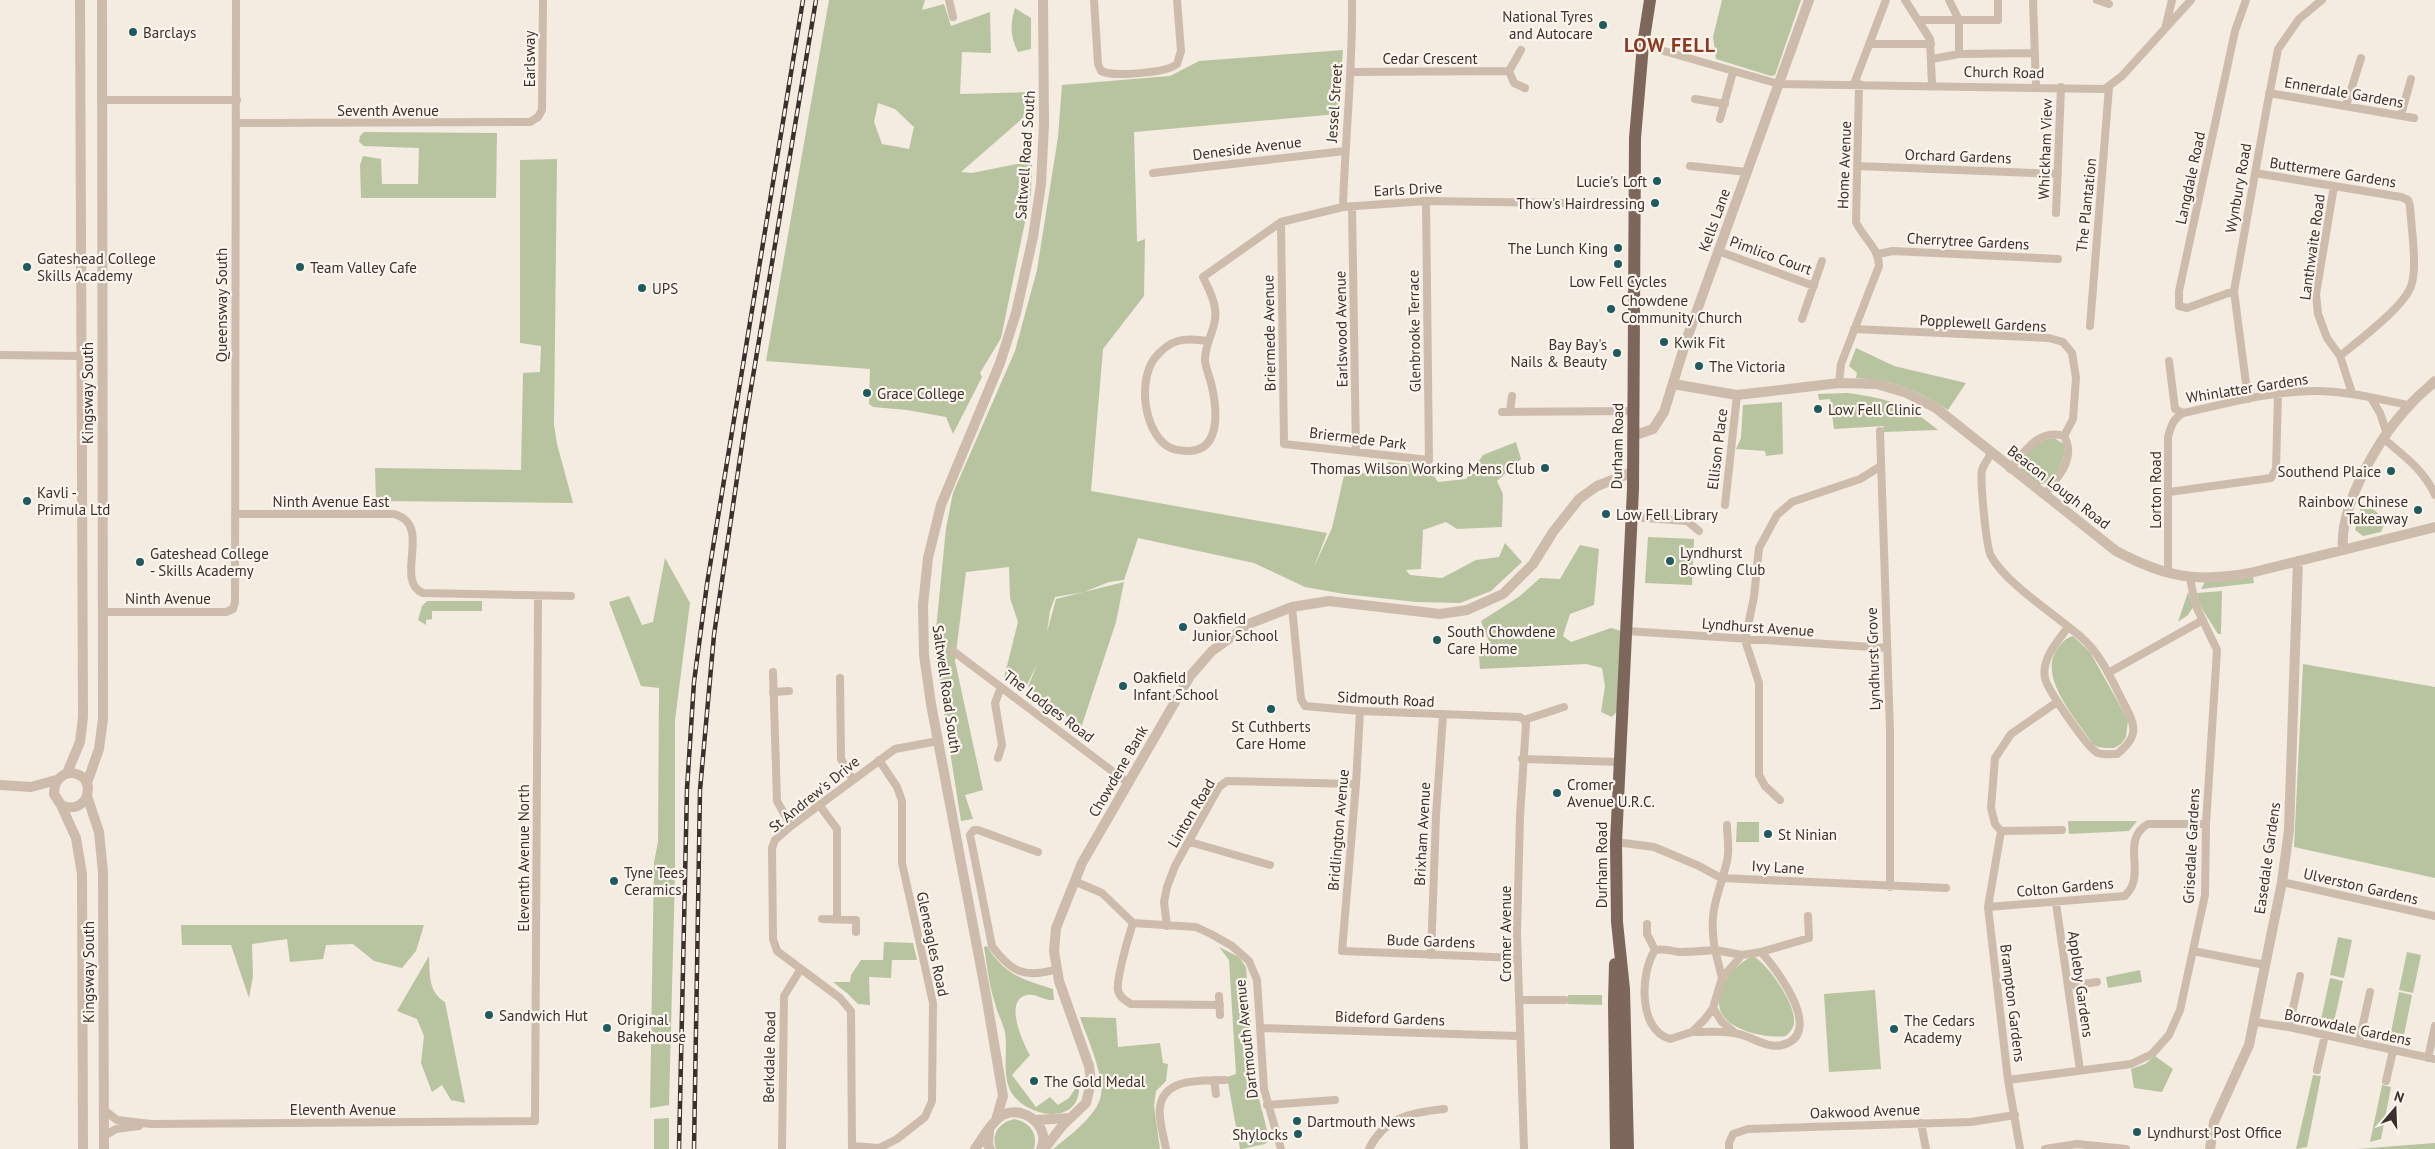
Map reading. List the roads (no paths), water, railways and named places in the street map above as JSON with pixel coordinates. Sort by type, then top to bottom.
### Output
[{"type":"main road","name":"Durham Road","points":[[1616,1149],[1614,1002],[1617,922],[1616,842],[1632,517],[1636,130],[1643,45],[1650,0]]},
{"type":"main road","name":"Durham Road","points":[[1617,922],[1624,989],[1628,1149]]},
{"type":"street","name":"Kingsway South","points":[[67,773],[80,742],[83,717],[80,0]]},
{"type":"street","name":"Kingsway South","points":[[102,0],[102,734],[97,756],[87,783],[88,796],[99,832],[103,872],[104,1149]]},
{"type":"street","name":"Queensway South","points":[[233,608],[235,602],[236,514],[236,0]]},
{"type":"street","name":"Earlsway","points":[[538,117],[542,110],[543,99],[543,0]]},
{"type":"street","points":[[949,0],[953,17]]},
{"type":"street","name":"Saltwell Road South","points":[[1014,1112],[1003,1096],[985,989],[938,741],[924,648],[922,605],[925,578],[940,505],[1000,363],[1016,313],[1028,265],[1041,176],[1044,88],[1043,0]]},
{"type":"street","points":[[1094,0],[1098,64],[1101,71],[1114,75],[1168,68],[1177,64],[1180,58],[1178,0]]},
{"type":"street","name":"Jessel Street","points":[[1343,207],[1351,72],[1352,0]]},
{"type":"street","name":"Kells Lane","points":[[1634,436],[1653,428],[1658,423],[1809,0]]},
{"type":"street","name":"Home Avenue","points":[[1878,254],[1864,238],[1856,222],[1858,166],[1857,84],[1869,44],[1886,0]]},
{"type":"street","points":[[1906,0],[1931,44],[1932,85]]},
{"type":"street","points":[[1949,0],[1959,20],[1959,54]]},
{"type":"street","points":[[1919,20],[1998,20],[1998,0]]},
{"type":"street","points":[[2033,0],[2036,87]]},
{"type":"street","points":[[2096,0],[2108,4]]},
{"type":"street","points":[[2166,27],[2172,0]]},
{"type":"street","points":[[2109,87],[2191,0]]},
{"type":"street","name":"Langdale Road","points":[[2234,292],[2187,308],[2179,306],[2180,291],[2233,41],[2246,0]]},
{"type":"street","name":"Wynbury Road","points":[[2248,399],[2234,292],[2269,93],[2278,49],[2299,19],[2322,0]]},
{"type":"street","points":[[1869,44],[1931,44]]},
{"type":"street","name":"Church Road","points":[[1643,45],[1778,84],[2105,89],[2109,87]]},
{"type":"street","points":[[1521,50],[1509,71],[1514,83],[1525,88]]},
{"type":"street","points":[[1932,59],[1959,54],[2034,53]]},
{"type":"street","points":[[2346,106],[2361,58]]},
{"type":"street","name":"Cedar Crescent","points":[[1351,72],[1509,71]]},
{"type":"street","points":[[1720,119],[1733,72]]},
{"type":"street","points":[[2401,115],[2411,79]]},
{"type":"street","name":"Whickham View","points":[[2056,213],[2061,87]]},
{"type":"street","name":"The Plantation","points":[[2090,326],[2109,87]]},
{"type":"street","name":"Ennerdale Gardens","points":[[2269,93],[2414,118]]},
{"type":"street","points":[[1695,99],[1725,104]]},
{"type":"street","points":[[102,100],[237,100]]},
{"type":"street","name":"Seventh Avenue","points":[[236,123],[521,123],[530,122],[538,117]]},
{"type":"street","name":"Deneside Avenue","points":[[1153,174],[1345,151]]},
{"type":"street","points":[[1690,166],[1747,172]]},
{"type":"street","name":"Orchard Gardens","points":[[1858,166],[2058,174]]},
{"type":"street","name":"Buttermere Gardens","points":[[2255,173],[2401,197],[2408,200],[2410,206],[2414,275],[2411,287],[2402,301],[2340,356]]},
{"type":"street","name":"Lanthwaite Road","points":[[2334,186],[2316,294],[2318,314],[2327,338],[2340,356],[2352,393]]},
{"type":"street","name":"Earls Drive","points":[[1208,341],[1216,310],[1203,277],[1281,222],[1343,207],[1426,201],[1634,204]]},
{"type":"street","name":"Glenbrooke Terrace","points":[[1426,201],[1429,460]]},
{"type":"street","name":"Earlswood Avenue","points":[[1352,206],[1356,452]]},
{"type":"street","name":"Briermede Avenue","points":[[1281,222],[1284,444]]},
{"type":"street","name":"Pimlico Court","points":[[1718,251],[1814,286]]},
{"type":"street","name":"Cherrytree Gardens","points":[[1878,254],[1893,251],[2058,259]]},
{"type":"street","points":[[1839,383],[1842,364],[1879,266],[1878,254]]},
{"type":"street","points":[[1802,319],[1822,262]]},
{"type":"street","name":"Popplewell Gardens","points":[[1854,329],[2049,338],[2063,342],[2072,353],[2076,378],[2072,419],[2064,436]]},
{"type":"street","points":[[1180,339],[1208,341],[1205,362],[1215,401],[1214,433],[1207,446],[1196,451],[1182,451],[1168,447],[1156,435],[1144,401],[1145,382],[1151,364],[1163,348],[1180,339]]},
{"type":"street","points":[[0,355],[81,356]]},
{"type":"street","name":"Whinlatter Gardens","points":[[2169,361],[2175,409],[2183,413],[2248,399],[2313,391],[2352,393],[2409,405]]},
{"type":"street","points":[[2343,550],[2342,536],[2353,499],[2364,474],[2385,437],[2409,405],[2435,381]]},
{"type":"street","name":"Beacon Lough Road","points":[[1673,384],[1737,395],[1839,383],[1877,384],[1908,393],[1936,408],[2010,469],[2116,551],[2168,573],[2190,578],[2225,577],[2435,527]]},
{"type":"street","name":"Ellison Place","points":[[1725,505],[1737,395]]},
{"type":"street","points":[[2169,492],[2271,478],[2276,469],[2278,395]]},
{"type":"street","points":[[1512,396],[1506,412],[1634,410]]},
{"type":"street","points":[[2372,398],[2380,414],[2385,437],[2417,466],[2428,480],[2435,495]]},
{"type":"street","name":"Lorton Road","points":[[2168,573],[2168,437],[2171,425],[2176,417],[2183,413]]},
{"type":"street","name":"Lyndhurst Grove","points":[[1880,430],[1890,731],[1890,887]]},
{"type":"street","points":[[2010,469],[2037,439],[2051,434],[2064,436],[2068,449],[2066,465],[2044,495]]},
{"type":"street","name":"Briermede Park","points":[[1284,444],[1429,460]]},
{"type":"street","points":[[1991,453],[1982,470],[1987,544],[1991,556],[2014,582],[2068,627],[2093,649],[2133,720],[2134,733],[2130,744],[2117,754],[2098,754],[2087,744],[2058,702],[2045,678],[2047,658],[2068,627]]},
{"type":"street","points":[[1780,800],[1765,786],[1759,776],[1759,683],[1745,640],[1754,597],[1759,548],[1777,515],[1792,502],[1860,479],[1881,466]]},
{"type":"street","name":"Chowdene Bank","points":[[1042,1149],[1086,1103],[1091,1082],[1089,1066],[1059,981],[1054,951],[1056,928],[1074,881],[1190,676],[1212,651],[1251,623],[1292,607],[1329,601],[1440,614],[1467,610],[1503,594],[1533,564],[1553,532],[1574,504],[1587,492],[1609,480],[1633,472]]},
{"type":"street","name":"Ninth Avenue East","points":[[236,514],[400,516],[412,528],[412,582],[418,591],[423,593],[572,596]]},
{"type":"street","points":[[1632,517],[1687,521],[1699,531]]},
{"type":"street","name":"Easedale Gardens","points":[[2210,1149],[2214,1122],[2242,1063],[2255,1022],[2282,882],[2289,830],[2298,561]]},
{"type":"street","name":"Grisedale Gardens","points":[[2008,1080],[2131,1064],[2152,1054],[2169,1035],[2180,1010],[2205,895],[2206,824],[2217,650],[2195,604],[2190,578]]},
{"type":"street","name":"Eleventh Avenue North","points":[[536,1121],[538,596]]},
{"type":"street","name":"Sidmouth Road","points":[[1292,607],[1301,699],[1305,706],[1360,712],[1520,717],[1524,720],[1564,707]]},
{"type":"street","name":"Ninth Avenue","points":[[103,612],[226,612],[233,608]]},
{"type":"street","points":[[2108,673],[2203,620]]},
{"type":"street","name":"Lyndhurst Avenue","points":[[1627,631],[1887,648]]},
{"type":"street","name":"The Lodges Road","points":[[953,651],[1128,783]]},
{"type":"street","points":[[773,672],[777,801],[792,826]]},
{"type":"street","points":[[840,678],[841,759],[853,780]]},
{"type":"street","points":[[998,758],[1002,745],[995,702],[1001,687]]},
{"type":"street","points":[[773,692],[788,691]]},
{"type":"street","points":[[2058,702],[2011,734],[1995,758],[1992,808],[1995,824],[2001,831],[2062,830]]},
{"type":"street","name":"Bridlington Avenue","points":[[1342,951],[1360,712]]},
{"type":"street","name":"Brixham Avenue","points":[[1431,955],[1436,816],[1443,715]]},
{"type":"street","name":"Cromer Avenue","points":[[1524,720],[1526,724],[1522,759],[1518,958],[1524,1149]]},
{"type":"street","name":"St Andrew's Drive","points":[[852,1148],[850,1011],[840,998],[777,951],[772,939],[772,848],[775,840],[792,826],[895,749],[938,741]]},
{"type":"street","points":[[1522,759],[1619,762]]},
{"type":"street","name":"Gleneagles Road","points":[[852,1148],[879,1148],[897,1139],[925,1117],[932,1101],[933,1002],[902,863],[902,801],[897,787],[879,760]]},
{"type":"street","points":[[0,785],[31,786],[56,780],[67,773],[79,774],[87,783]]},
{"type":"street","name":"Kingsway South","points":[[56,780],[58,801],[76,838],[82,874],[83,1149]]},
{"type":"street","name":"Linton Road","points":[[1167,926],[1164,902],[1167,887],[1175,866],[1219,787],[1227,781],[1356,784]]},
{"type":"street","points":[[31,786],[70,808],[79,806],[88,796]]},
{"type":"street","points":[[820,806],[837,829],[837,919]]},
{"type":"street","name":"Colton Gardens","points":[[1988,906],[2056,903],[2125,896],[2133,885],[2135,841],[2140,828],[2148,824],[2206,824]]},
{"type":"street","points":[[1722,978],[1711,927],[1713,907],[1728,859],[1727,825]]},
{"type":"street","points":[[1038,852],[978,830],[974,830],[970,835],[992,946],[1003,961],[1021,972],[1040,974],[1057,969]]},
{"type":"street","name":"Brampton Gardens","points":[[2001,831],[1988,906],[2008,1080],[2020,1149]]},
{"type":"street","points":[[1190,842],[1270,865]]},
{"type":"street","name":"Ivy Lane","points":[[1616,842],[1654,847],[1699,866],[1721,878],[1946,888]]},
{"type":"street","points":[[1074,881],[1102,893],[1115,903],[1133,923],[1126,944],[1118,990],[1123,999],[1132,1004],[1220,1005]]},
{"type":"street","name":"Ulverston Gardens","points":[[2282,882],[2435,916]]},
{"type":"street","name":"Appleby Gardens","points":[[2056,903],[2080,1070]]},
{"type":"street","points":[[1655,950],[1662,948],[1677,952],[1715,950],[1742,955],[1761,952],[1809,938],[1808,916]]},
{"type":"street","points":[[822,919],[856,920],[856,932]]},
{"type":"street","name":"Dartmouth Avenue","points":[[1133,923],[1196,927],[1232,946],[1249,961],[1257,980],[1267,1105],[1279,1149]]},
{"type":"street","points":[[1647,924],[1647,934],[1655,950],[1646,979],[1644,1004],[1656,1027],[1664,1037],[1679,1038],[1692,1032],[1713,1008],[1722,978],[1742,955]]},
{"type":"street","name":"Bude Gardens","points":[[1342,951],[1518,958]]},
{"type":"street","points":[[2193,951],[2265,965]]},
{"type":"street","points":[[1692,1032],[1736,1033],[1770,1045],[1783,1044],[1792,1039],[1798,1030],[1799,1017],[1792,994],[1775,967],[1761,952]]},
{"type":"street","name":"Berkdale Road","points":[[782,1149],[784,996],[800,970]]},
{"type":"street","points":[[2289,1027],[2300,976]]},
{"type":"street","points":[[2068,986],[2097,982]]},
{"type":"street","points":[[2359,1042],[2370,992]]},
{"type":"street","points":[[1219,996],[1220,1015]]},
{"type":"street","points":[[1519,1000],[1565,1000]]},
{"type":"street","points":[[1713,1008],[1722,1022],[1736,1033]]},
{"type":"street","name":"Borrowdale Gardens","points":[[2255,1022],[2289,1027],[2431,1058]]},
{"type":"street","points":[[2431,1058],[2435,1026]]},
{"type":"street","name":"Bideford Gardens","points":[[1260,1028],[1519,1036]]},
{"type":"street","points":[[2317,1070],[2325,1035]]},
{"type":"street","points":[[2386,1082],[2393,1051]]},
{"type":"street","points":[[1214,1080],[1216,1094]]},
{"type":"street","points":[[1166,1149],[1159,1108],[1164,1095],[1176,1084],[1225,1080]]},
{"type":"street","name":"Saltwell Road South","points":[[989,1131],[996,1120],[1003,1096]]},
{"type":"street","name":"Dartmouth Avenue","points":[[1267,1105],[1335,1100]]},
{"type":"street","points":[[1370,1149],[1383,1129],[1401,1117],[1419,1112],[1444,1109]]},
{"type":"street","name":"Eleventh Avenue","points":[[104,1110],[117,1120],[151,1124],[536,1121]]},
{"type":"street","points":[[996,1120],[1005,1114],[1014,1112],[1022,1113],[1035,1120],[1070,1118]]},
{"type":"street","name":"Oakwood Avenue","points":[[1729,1149],[1728,1143],[1733,1134],[1748,1129],[1971,1122],[2015,1115]]},
{"type":"street","points":[[1035,1120],[1043,1134],[1042,1149]]},
{"type":"street","points":[[1921,1123],[1926,1149]]},
{"type":"street","name":"Eleventh Avenue","points":[[104,1136],[116,1129],[151,1124]]},
{"type":"street","points":[[974,1149],[989,1131]]},
{"type":"street","points":[[989,1131],[988,1145],[990,1149]]},
{"type":"street","points":[[2045,1149],[2078,1144],[2126,1149]]},
{"type":"railway","points":[[679,1149],[687,789],[694,682],[707,584],[803,0]]},
{"type":"railway","points":[[694,1149],[700,790],[714,635],[745,424],[816,0]]},
{"type":"place","name":"National Tyres and Autocare","points":[[1603,25]]},
{"type":"place","name":"Barclays","points":[[133,32]]},
{"type":"place","name":"Lucie's Loft","points":[[1657,181]]},
{"type":"place","name":"Thow's Hairdressing","points":[[1655,203]]},
{"type":"place","name":"The Lunch King","points":[[1618,248]]},
{"type":"place","name":"Low Fell Cycles","points":[[1618,264]]},
{"type":"place","name":"Gateshead College Skills Academy","points":[[27,267]]},
{"type":"place","name":"Team Valley Cafe","points":[[300,267]]},
{"type":"place","name":"UPS","points":[[642,288]]},
{"type":"place","name":"Chowdene Community Church","points":[[1611,309]]},
{"type":"place","name":"Kwik Fit","points":[[1664,342]]},
{"type":"place","name":"Bay Bay's Nails & Beauty","points":[[1617,353]]},
{"type":"place","name":"The Victoria","points":[[1699,366]]},
{"type":"place","name":"Grace College","points":[[867,393]]},
{"type":"place","name":"Low Fell Clinic","points":[[1818,409]]},
{"type":"place","name":"Thomas Wilson Working Mens Club","points":[[1545,468]]},
{"type":"place","name":"Southend Plaice","points":[[2391,471]]},
{"type":"place","name":"Kavli - Primula Ltd","points":[[27,501]]},
{"type":"place","name":"Rainbow Chinese Takeaway","points":[[2418,510]]},
{"type":"place","name":"Low Fell Library","points":[[1606,514]]},
{"type":"place","name":"Lyndhurst Bowling Club","points":[[1670,561]]},
{"type":"place","name":"Gateshead College - Skills Academy","points":[[140,562]]},
{"type":"place","name":"Oakfield Junior School","points":[[1183,627]]},
{"type":"place","name":"South Chowdene Care Home","points":[[1437,640]]},
{"type":"place","name":"Oakfield Infant School","points":[[1123,686]]},
{"type":"place","name":"St Cuthberts Care Home","points":[[1271,709]]},
{"type":"place","name":"Cromer Avenue U.R.C.","points":[[1557,793]]},
{"type":"place","name":"St Ninian","points":[[1768,834]]},
{"type":"place","name":"Tyne Tees Ceramics","points":[[614,881]]},
{"type":"place","name":"Sandwich Hut","points":[[489,1015]]},
{"type":"place","name":"Original Bakehouse","points":[[607,1028]]},
{"type":"place","name":"The Cedars Academy","points":[[1894,1029]]},
{"type":"place","name":"The Gold Medal","points":[[1034,1081]]},
{"type":"place","name":"Dartmouth News","points":[[1297,1121]]},
{"type":"place","name":"Lyndhurst Post Office","points":[[2137,1132]]},
{"type":"place","name":"Shylocks","points":[[1298,1134]]},
{"type":"district","name":"LOW FELL","points":[[1670,45]]}]
